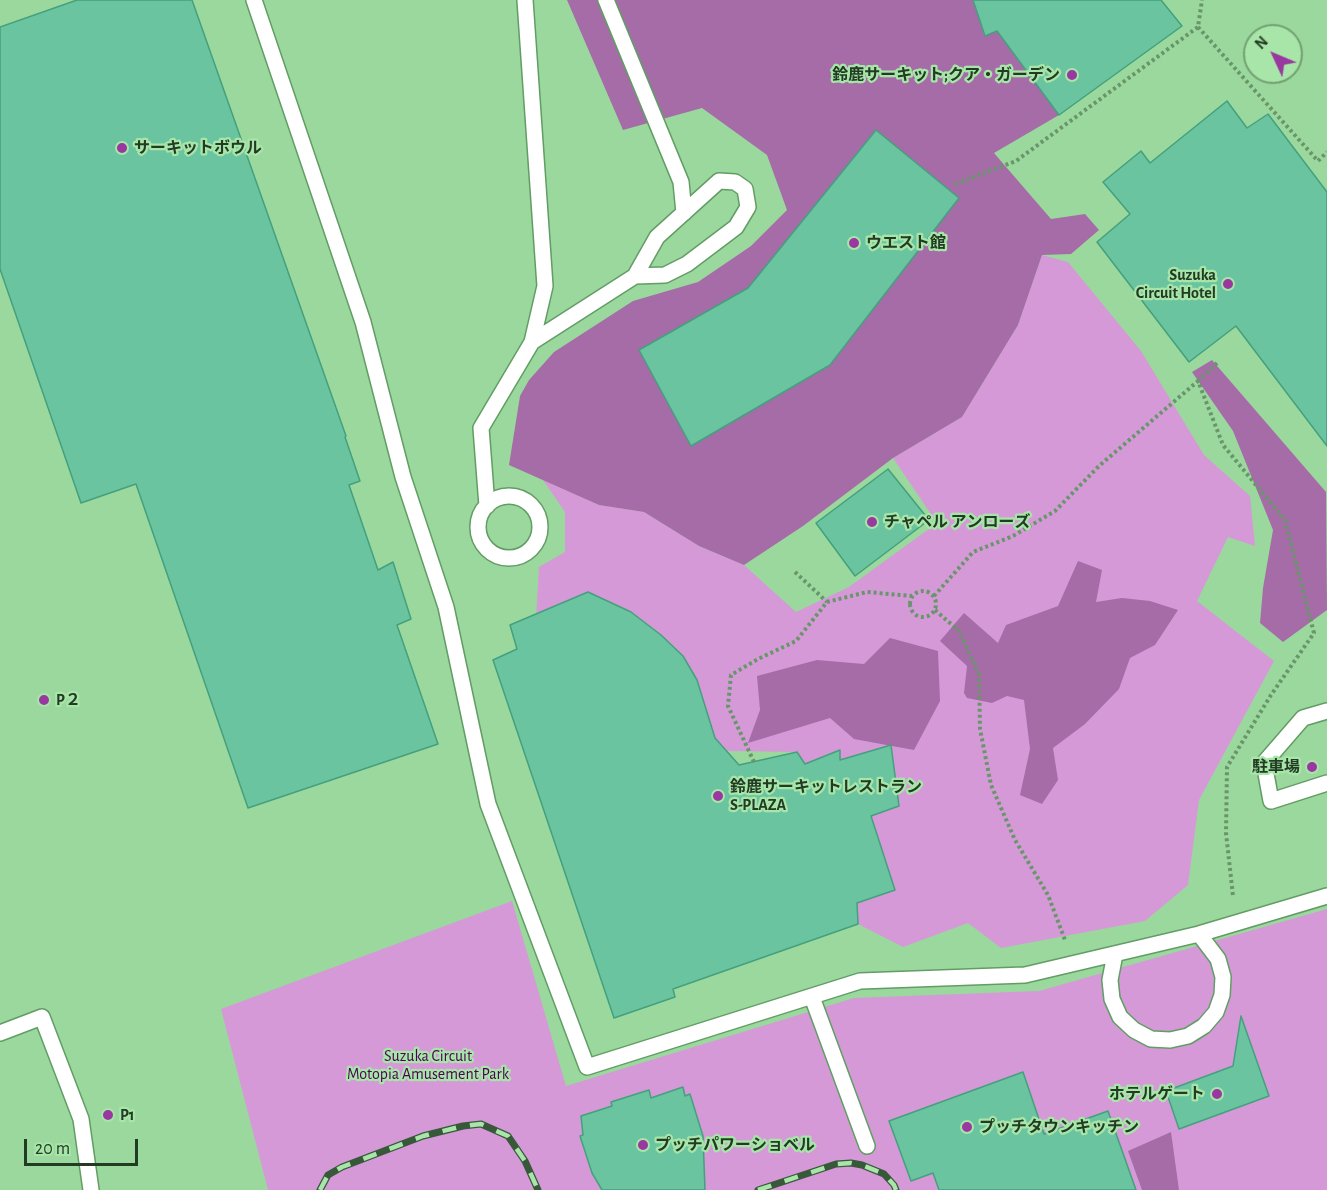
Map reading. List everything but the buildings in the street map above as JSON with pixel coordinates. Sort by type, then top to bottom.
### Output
[{"type":"lane","points":[[254,0],[363,322],[403,477],[446,607],[488,804],[587,1067],[861,981],[1025,975],[1199,934],[1327,896]]},
{"type":"lane","points":[[487,506],[504,497],[514,496],[531,506],[537,514],[539,534],[528,551],[509,558],[499,556],[483,544],[478,524],[487,506],[481,428],[532,342],[545,286],[525,0]]},
{"type":"lane","points":[[606,0],[681,182],[684,213]]},
{"type":"lane","points":[[532,342],[635,276],[657,237],[719,181],[735,182],[745,189],[748,207],[736,227],[687,264],[665,274],[635,276]]},
{"type":"lane","points":[[1327,711],[1303,718],[1264,763],[1271,801],[1327,783]]},
{"type":"lane","points":[[1115,954],[1110,980],[1112,999],[1120,1017],[1134,1030],[1151,1038],[1170,1040],[1188,1036],[1204,1026],[1216,1012],[1222,995],[1223,977],[1218,959],[1199,934]]},
{"type":"lane","points":[[812,997],[867,1146]]},
{"type":"lane","points":[[0,1034],[42,1017],[81,1119],[91,1190]]},
{"type":"path","points":[[955,184],[1016,160],[1198,27],[1202,0]]},
{"type":"path","points":[[1198,27],[1318,161],[1327,152]]},
{"type":"path","points":[[934,596],[973,552],[1013,536],[1055,512],[1099,466],[1217,363]]},
{"type":"path","points":[[1198,381],[1223,445],[1285,520],[1314,633],[1271,695],[1227,767],[1226,833],[1236,924]]},
{"type":"path","points":[[795,572],[826,602]]},
{"type":"path","points":[[923,590],[934,596],[935,609],[929,616],[916,616],[910,608],[912,596],[923,590]]},
{"type":"path","points":[[754,762],[728,706],[731,675],[796,641],[826,602],[867,592],[912,596]]},
{"type":"path","points":[[935,609],[959,631],[979,674],[980,729],[991,785],[1016,840],[1048,895],[1064,933],[1071,964]]},
{"type":"green space","points":[[1042,255],[1068,262],[1141,351],[1204,455],[1250,496],[1255,546],[1228,537],[1197,601],[1274,661],[1199,800],[1188,885],[1145,921],[1001,948],[968,923],[903,947],[858,924],[857,903],[895,890],[871,816],[899,806],[891,745],[840,760],[840,751],[805,764],[797,752],[727,751],[715,738],[697,680],[683,656],[661,635],[631,612],[588,592],[579,596],[567,625],[535,635],[539,567],[565,552],[565,512],[543,480],[599,505],[644,512],[699,546],[744,565],[796,612],[849,587],[937,523],[893,458],[962,417],[1018,325]]},
{"type":"green space","name":"Suzuka Circuit Motopia Amusement Park","points":[[512,901],[566,1086],[854,998],[1039,991],[1327,909],[1327,1190],[268,1190],[221,1009]]},
{"type":"shaded area","points":[[567,0],[974,0],[1059,115],[994,153],[1051,219],[1085,214],[1099,230],[1071,254],[1042,255],[1018,325],[962,417],[893,458],[803,526],[744,565],[699,546],[644,512],[599,505],[509,465],[520,396],[529,380],[554,352],[633,301],[698,282],[751,246],[787,210],[767,155],[702,108],[623,130]]},
{"type":"shaded area","points":[[1212,360],[1326,492],[1327,610],[1283,642],[1260,623],[1263,588],[1273,530],[1233,431],[1192,372]]},
{"type":"shaded area","points":[[1078,561],[1102,570],[1096,602],[1122,598],[1150,601],[1178,610],[1155,645],[1130,658],[1119,689],[1085,724],[1053,748],[1058,780],[1042,804],[1020,795],[1030,749],[1024,700],[1007,696],[992,703],[967,698],[964,693],[967,666],[940,641],[964,613],[998,643],[1006,625],[1058,606]]},
{"type":"shaded area","points":[[890,638],[938,651],[940,701],[914,750],[854,739],[830,718],[748,743],[760,710],[757,676],[817,660],[864,664]]},
{"type":"shaded area","points":[[1171,1132],[1179,1190],[1142,1190],[1128,1151]]},
{"type":"railway","points":[[320,1190],[328,1175],[342,1167],[423,1136],[481,1124],[508,1136],[525,1161],[538,1190]]},
{"type":"railway","points":[[758,1190],[836,1164],[851,1163],[884,1174],[896,1190]]},
{"type":"place","name":"鈴鹿サーキット;クア・ガーデン","points":[[1072,75]]},
{"type":"place","name":"サーキットボウル","points":[[122,148]]},
{"type":"place","name":"ウエスト館","points":[[854,243]]},
{"type":"place","name":"Suzuka Circuit Hotel","points":[[1228,284]]},
{"type":"place","name":"チャペル アンローズ","points":[[872,522]]},
{"type":"place","name":"P２","points":[[44,700]]},
{"type":"place","name":"駐車場","points":[[1312,767]]},
{"type":"place","name":"鈴鹿サーキットレストラン S-PLAZA","points":[[718,796]]},
{"type":"place","name":"ホテルゲート","points":[[1217,1094]]},
{"type":"place","name":"P1","points":[[108,1115]]},
{"type":"place","name":"プッチタウンキッチン","points":[[967,1127]]},
{"type":"place","name":"プッチパワーショベル","points":[[643,1145]]}]
